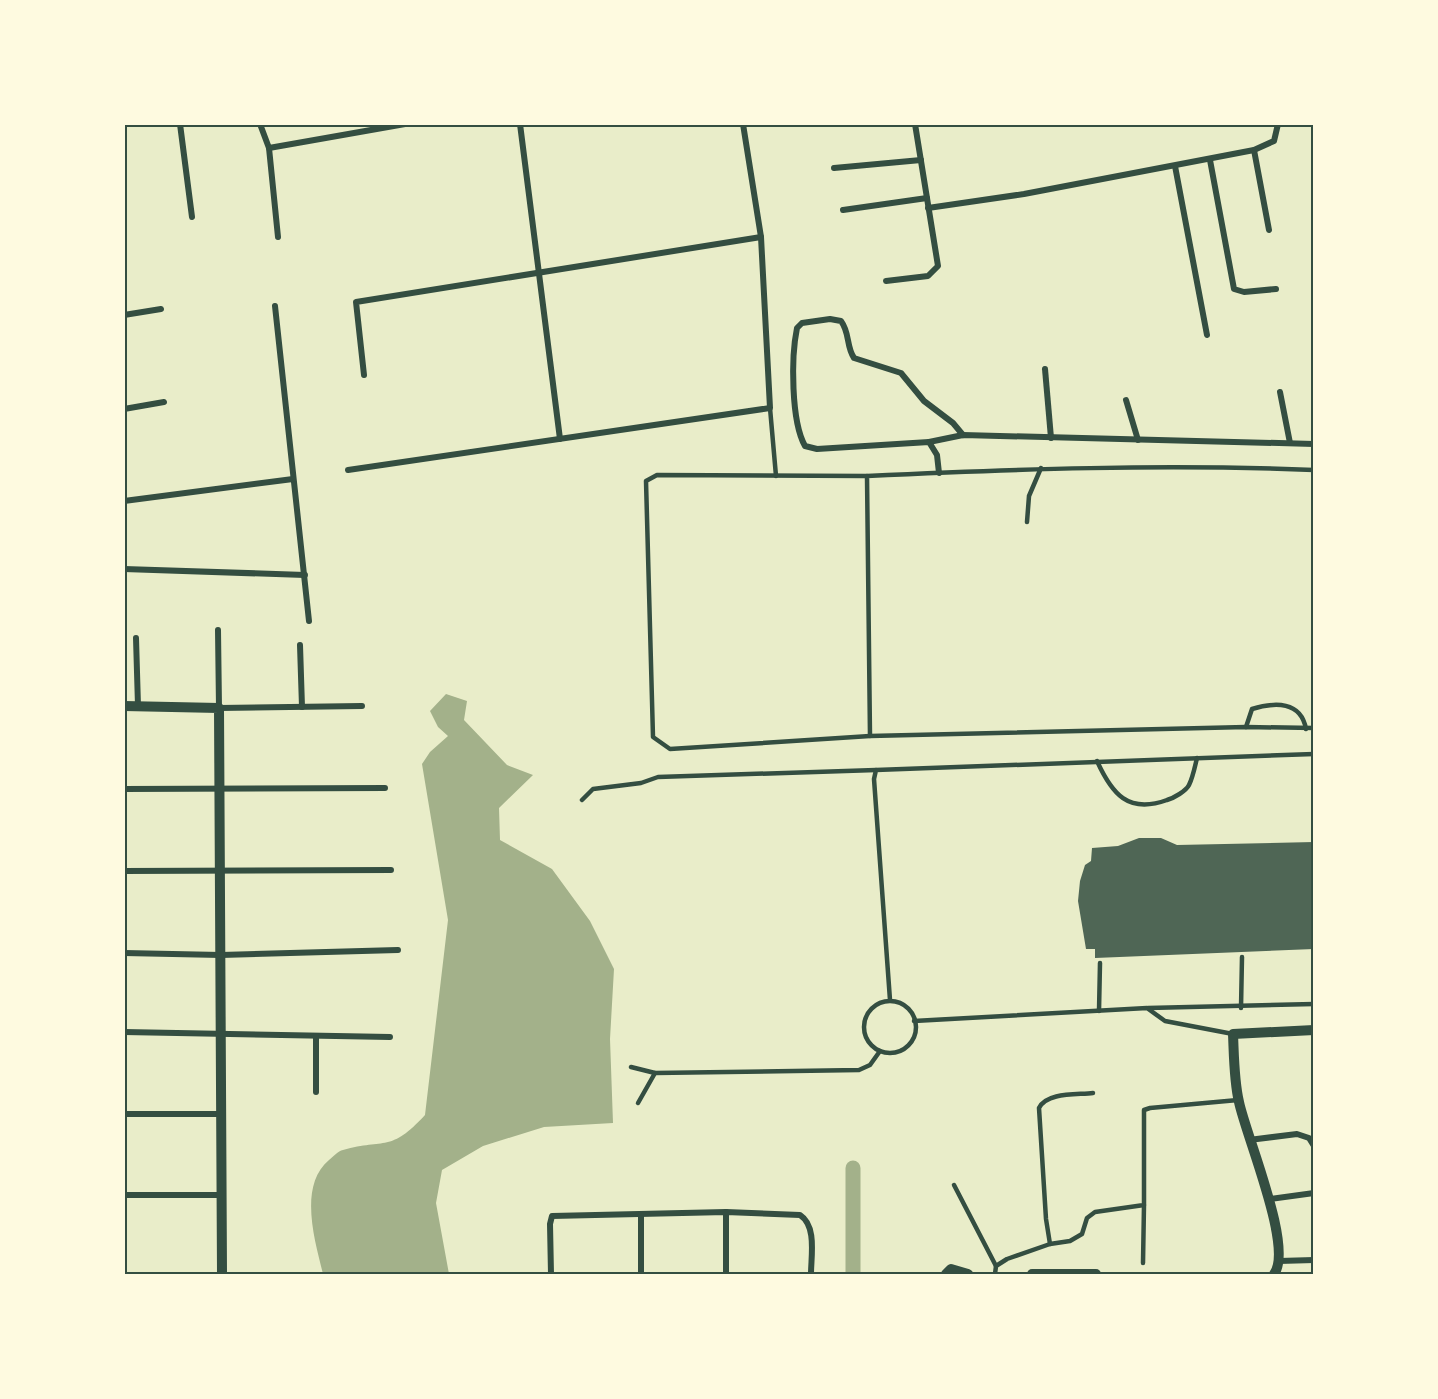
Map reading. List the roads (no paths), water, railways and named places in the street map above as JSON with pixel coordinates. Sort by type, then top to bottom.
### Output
[{"type":"street","points":[[180,124],[192,217]]},
{"type":"street","points":[[260,124],[268,148],[278,237]]},
{"type":"street","points":[[268,148],[369,127],[405,124]]},
{"type":"street","points":[[520,124],[560,439]]},
{"type":"street","points":[[348,470],[770,408],[761,237],[743,124]]},
{"type":"street","points":[[886,281],[928,276],[938,266],[915,124]]},
{"type":"street","points":[[928,208],[1024,194],[1254,150],[1274,141],[1278,124]]},
{"type":"street","points":[[1254,150],[1269,230]]},
{"type":"street","points":[[834,168],[921,160]]},
{"type":"street","points":[[1210,160],[1234,289],[1244,292],[1276,289]]},
{"type":"street","points":[[1175,166],[1207,335]]},
{"type":"street","points":[[124,198],[124,215]]},
{"type":"street","points":[[843,210],[927,198]]},
{"type":"street","points":[[364,375],[356,302],[761,237]]},
{"type":"street","points":[[275,306],[309,621]]},
{"type":"street","points":[[124,315],[161,309]]},
{"type":"street","points":[[963,435],[953,423],[924,401],[901,373],[854,358],[850,352],[848,330],[841,321],[830,319],[802,323],[796,335],[794,382],[798,434],[805,446],[817,449],[929,442],[963,435],[1314,444]]},
{"type":"street","points":[[1045,369],[1051,438]]},
{"type":"street","points":[[1280,392],[1290,443]]},
{"type":"street","points":[[1126,400],[1138,440]]},
{"type":"street","points":[[124,409],[164,402]]},
{"type":"street","points":[[929,442],[937,455],[939,473]]},
{"type":"street","points":[[124,501],[293,479]]},
{"type":"street","points":[[124,569],[305,575]]},
{"type":"street","points":[[218,630],[222,872],[222,1275]]},
{"type":"street","points":[[136,638],[138,706]]},
{"type":"street","points":[[300,645],[302,706]]},
{"type":"street","points":[[124,706],[219,708],[362,706]]},
{"type":"street","points":[[124,789],[385,788]]},
{"type":"street","points":[[124,871],[391,870]]},
{"type":"street","points":[[124,953],[221,955],[398,950]]},
{"type":"street","points":[[1274,1275],[1279,1262],[1270,1200],[1238,1100],[1233,1034],[1314,1030]]},
{"type":"street","points":[[124,1032],[390,1037]]},
{"type":"street","points":[[316,1036],[316,1092]]},
{"type":"street","points":[[124,1114],[222,1114]]},
{"type":"street","points":[[1249,1140],[1298,1134],[1309,1138],[1314,1146]]},
{"type":"street","points":[[1270,1200],[1314,1193]]},
{"type":"street","points":[[124,1195],[222,1195]]},
{"type":"street","points":[[726,1212],[726,1275]]},
{"type":"street","points":[[551,1275],[550,1224],[552,1216],[726,1212],[800,1215],[807,1220],[810,1230],[811,1275]]},
{"type":"street","points":[[641,1214],[641,1275]]},
{"type":"street","points":[[1279,1262],[1314,1260]]},
{"type":"street","points":[[945,1275],[951,1269],[968,1275]]},
{"type":"street","points":[[1038,1274],[1096,1275]]},
{"type":"lane","points":[[770,408],[776,476]]},
{"type":"lane","points":[[1314,470],[1231,467],[1041,468],[867,476],[657,475],[646,481],[653,737],[670,749],[870,736],[1246,727],[1314,728]]},
{"type":"lane","points":[[1027,522],[1029,496],[1041,468]]},
{"type":"lane","points":[[867,476],[870,736]]},
{"type":"lane","points":[[1246,727],[1252,709],[1287,705],[1298,710],[1304,718],[1306,729]]},
{"type":"lane","points":[[582,800],[593,789],[641,783],[658,777],[1314,754]]},
{"type":"lane","points":[[1096,761],[1109,786],[1137,806],[1156,804],[1171,798],[1189,786],[1197,758]]},
{"type":"lane","points":[[876,770],[890,1000]]},
{"type":"lane","points":[[1241,1008],[1242,957]]},
{"type":"lane","points":[[1099,1011],[1100,963]]},
{"type":"lane","points":[[890,1000],[907,1007],[916,1030],[909,1045],[895,1052],[880,1051],[867,1039],[865,1022],[874,1006],[890,1000]]},
{"type":"lane","points":[[914,1021],[1148,1008],[1241,1008],[1314,1004]]},
{"type":"lane","points":[[1148,1008],[1165,1021],[1233,1034]]},
{"type":"lane","points":[[631,1067],[655,1073],[859,1070],[870,1065],[880,1051]]},
{"type":"lane","points":[[638,1103],[655,1073]]},
{"type":"lane","points":[[1050,1244],[1039,1108],[1042,1101],[1050,1098],[1093,1094]]},
{"type":"lane","points":[[1143,1263],[1144,1110],[1238,1100]]},
{"type":"lane","points":[[954,1185],[996,1266],[995,1275]]},
{"type":"lane","points":[[996,1266],[1007,1259],[1050,1244],[1070,1241],[1082,1234],[1087,1218],[1095,1212],[1144,1205]]},
{"type":"waterway","points":[[853,1168],[853,1274]]}]
